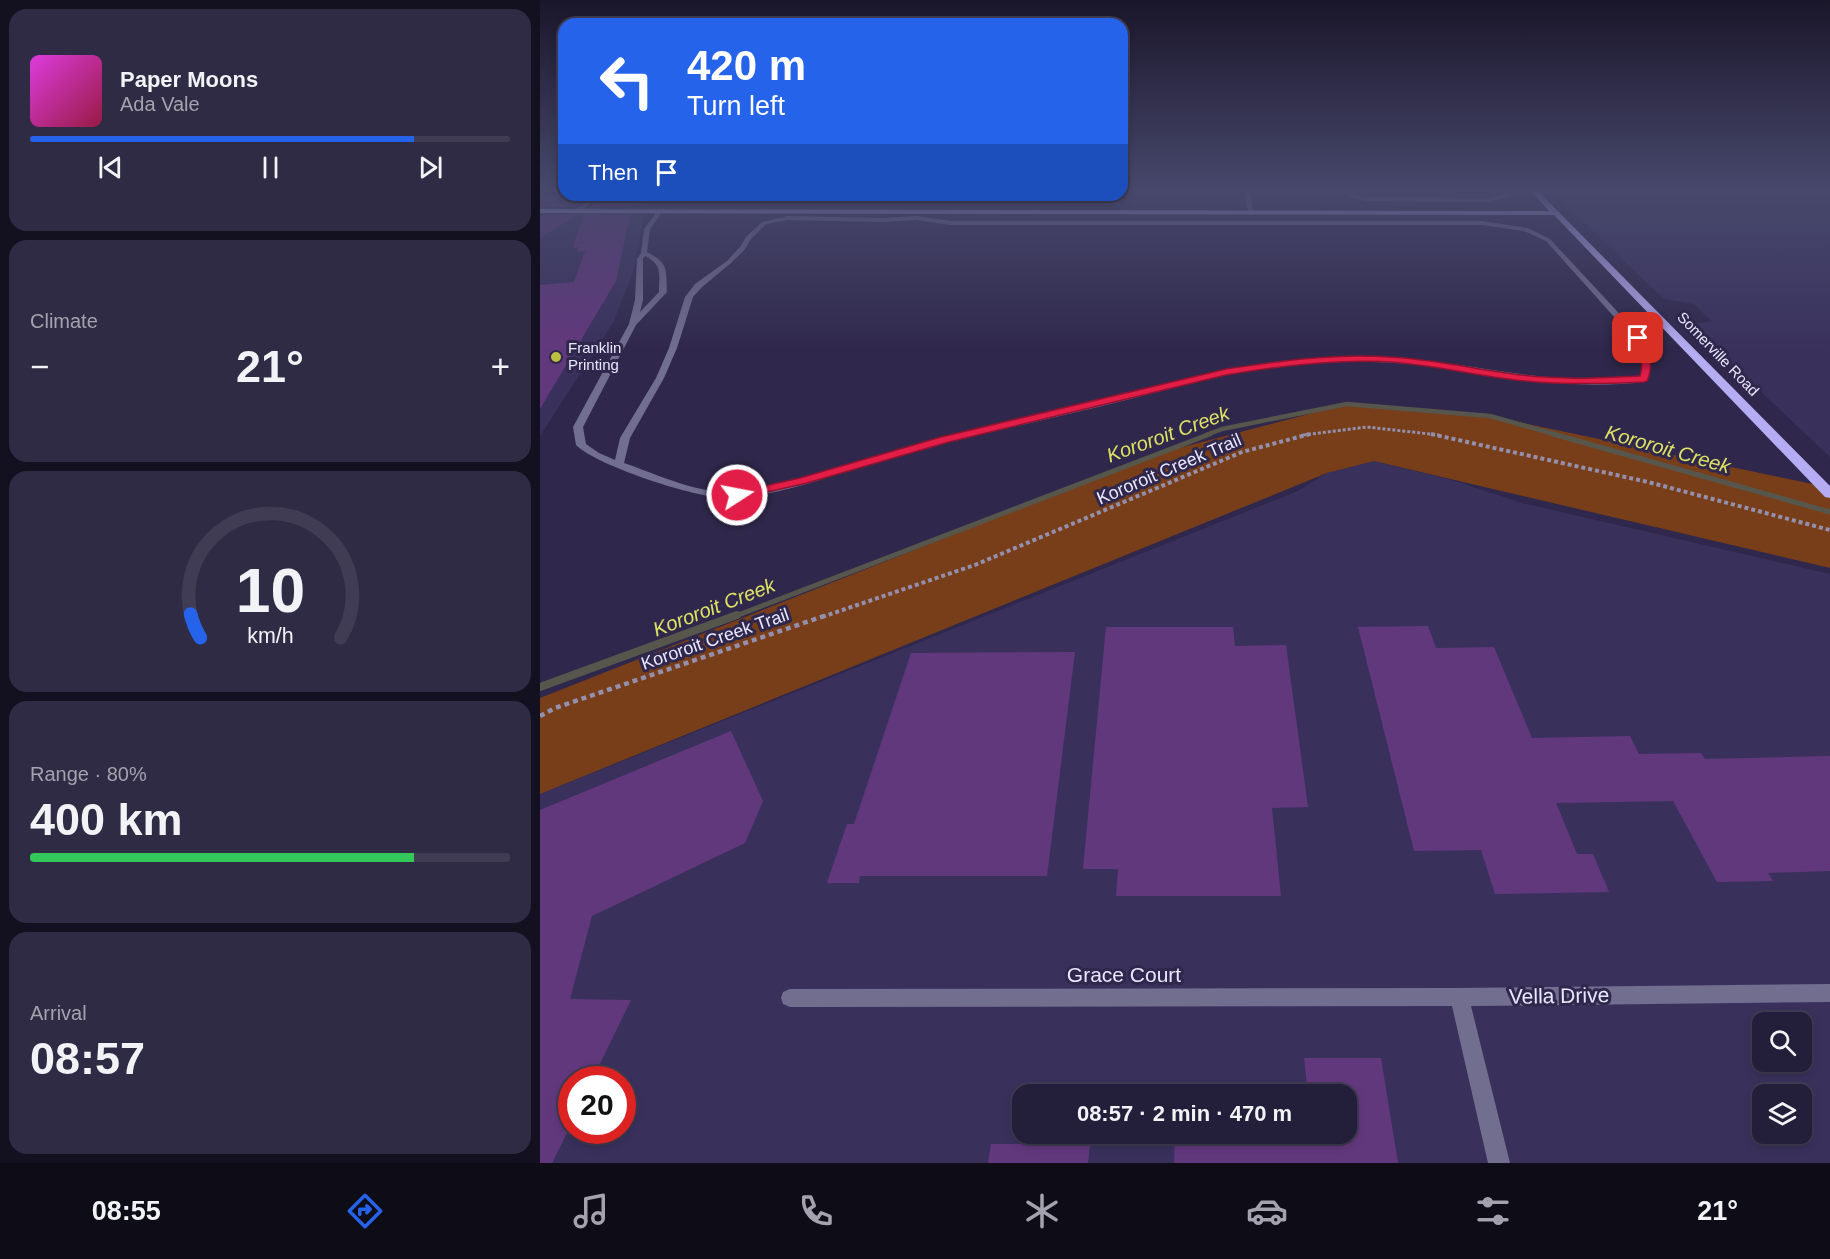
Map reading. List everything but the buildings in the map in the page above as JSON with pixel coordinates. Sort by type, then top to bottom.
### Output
[{"type":"main road","name":"Somerville Road","points":[[1584,242],[1830,494]]},
{"type":"street","points":[[633,324],[640,291],[640,259],[644,253],[645,242]]},
{"type":"street","points":[[619,465],[625,438],[660,378],[673,348],[689,297],[729,262],[746,242]]},
{"type":"street","points":[[644,253],[656,259],[662,266],[663,292],[633,324],[579,427],[581,445],[619,465],[706,494],[737,495],[802,481],[945,440],[1248,368],[1332,361],[1390,360],[1577,383],[1644,379],[1647,370],[1638,338],[1550,242]]},
{"type":"street","name":"Vella Drive","points":[[1459,997],[1830,993]]},
{"type":"street","points":[[1459,997],[1499,1163]]},
{"type":"street","name":"Grace Court","points":[[790,998],[1459,997]]},
{"type":"path","name":"Kororoit Creek Trail","points":[[540,716],[555,708],[975,565],[1242,452],[1266,444],[1346,428],[1403,430],[1462,440],[1730,502],[1830,530]]},
{"type":"shaded area","points":[[540,242],[639,242],[634,270],[614,321],[540,436]]},
{"type":"shaded area","points":[[1605,242],[1830,242],[1830,457],[1690,325],[1711,321],[1694,304],[1664,299]]},
{"type":"shaded area","points":[[1347,404],[1490,416],[1822,486],[1830,494],[1830,568],[1374,461],[1327,473],[540,794],[540,698],[1160,453]]},
{"type":"shaded area","points":[[1374,461],[1452,480],[1522,503],[1830,574],[1830,1163],[540,1163],[540,794],[1298,491],[1327,473]]},
{"type":"waterway","name":"Kororoit Creek","points":[[1206,435],[1222,429],[1347,404],[1490,416],[1558,435]]},
{"type":"waterway","name":"Kororoit Creek","points":[[733,617],[1210,434]]},
{"type":"waterway","name":"Kororoit Creek","points":[[1553,434],[1830,512]]},
{"type":"waterway","name":"Kororoit Creek","points":[[540,687],[737,615]]},
{"type":"place","name":"Franklin Printing","points":[[556,357]]},
{"type":"route","points":[[737,495],[802,481],[945,440],[1226,372],[1258,367],[1343,360],[1390,360],[1577,383],[1644,379],[1647,370],[1638,338]]}]
